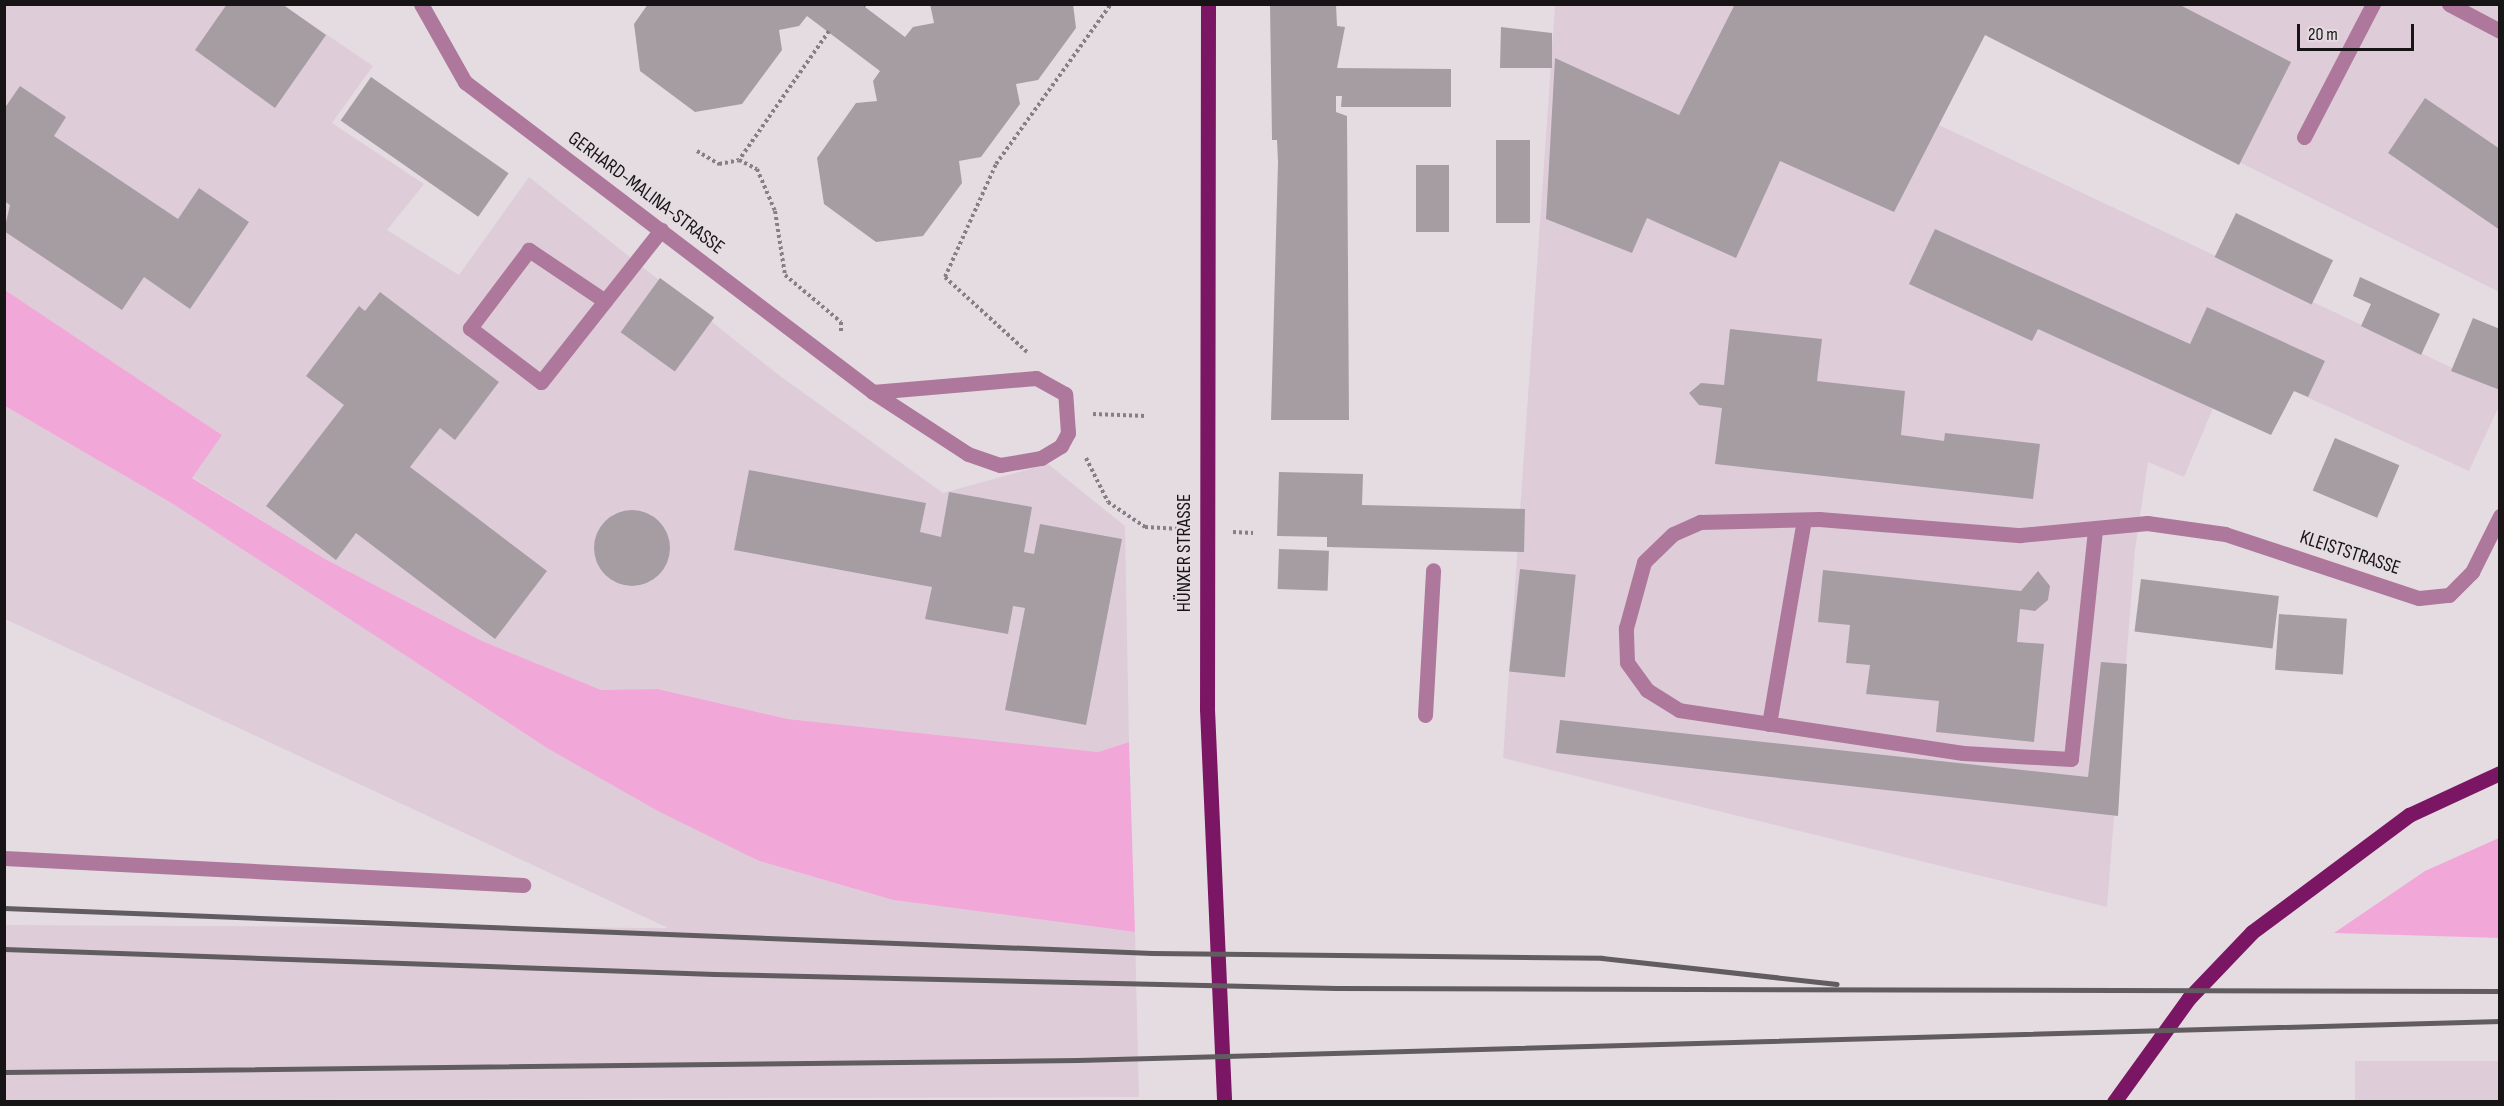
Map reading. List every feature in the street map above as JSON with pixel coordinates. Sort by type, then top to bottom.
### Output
[{"type":"main road","name":"HÜNXER STRASSE","points":[[1208,4],[1207,709],[1224,1101]]},
{"type":"main road","points":[[2114,1101],[2189,998],[2252,932],[2409,815],[2499,773]]},
{"type":"street","name":"GERHARD-MALINA-STRASSE","points":[[421,4],[465,82],[873,392],[969,454],[1000,465],[1041,458],[1061,446],[1068,432]]},
{"type":"street","points":[[2304,137],[2373,4]]},
{"type":"street","points":[[2449,4],[2499,31]]},
{"type":"street","points":[[605,301],[529,250],[470,328],[541,382],[605,301],[661,230]]},
{"type":"street","points":[[873,392],[1036,378],[1065,394],[1070,414],[1068,432]]},
{"type":"street","name":"KLEISTSTRASSE","points":[[2095,530],[2071,759],[1964,753],[1679,710],[1647,690],[1628,662],[1626,628],[1644,562],[1673,534],[1700,522],[1804,520],[2020,535],[2095,530],[2147,523],[2225,534],[2419,598],[2449,595],[2472,572],[2499,516]]},
{"type":"street","points":[[1769,724],[1804,520]]},
{"type":"street","points":[[1425,715],[1433,570]]},
{"type":"street","points":[[4,858],[523,885]]},
{"type":"path","points":[[1036,378],[1025,344],[945,277],[996,164],[1112,4]]},
{"type":"path","points":[[697,151],[719,164],[739,159],[828,32]]},
{"type":"path","points":[[739,159],[756,169],[775,211],[785,275],[841,322],[843,371]]},
{"type":"path","points":[[1070,414],[1146,416]]},
{"type":"path","points":[[1068,432],[1096,472],[1108,502],[1145,527]]},
{"type":"shaded area","points":[[4,5],[283,5],[373,66],[332,123],[424,184],[387,230],[459,275],[529,177],[780,376],[943,493],[1048,464],[1125,526],[1129,742],[1098,752],[788,719],[659,689],[602,691],[482,641],[325,559],[192,477],[222,435],[5,290]]},
{"type":"shaded area","points":[[1555,5],[2499,5],[2499,292],[1985,35],[1939,125],[2499,390],[2499,406],[2469,471],[2232,363],[2184,477],[2148,462],[2135,550],[2107,907],[1503,758]]},
{"type":"shaded area","points":[[5,290],[222,435],[192,478],[325,559],[482,641],[601,690],[658,689],[788,719],[1098,752],[1129,742],[1135,932],[893,900],[759,861],[658,811],[547,748],[173,504],[5,406]]},
{"type":"shaded area","points":[[5,406],[173,504],[547,748],[759,861],[893,900],[1135,932],[1139,1097],[5,1101],[5,925],[668,928],[5,619]]},
{"type":"shaded area","points":[[2499,838],[2499,938],[2334,933],[2425,871]]},
{"type":"shaded area","points":[[2355,1061],[2499,1061],[2499,1101],[2355,1101]]},
{"type":"building","points":[[227,4],[282,4],[326,35],[275,108],[195,50]]},
{"type":"building","points":[[648,4],[861,4],[905,37],[913,27],[934,23],[930,4],[1073,4],[1076,28],[1038,80],[1016,84],[1020,104],[981,157],[959,161],[962,183],[923,236],[876,242],[824,204],[817,158],[856,103],[877,101],[873,81],[880,71],[807,16],[799,26],[779,30],[782,50],[742,104],[695,112],[640,71],[634,24]]},
{"type":"building","points":[[1270,4],[1336,4],[1337,26],[1345,27],[1337,68],[1451,69],[1451,107],[1341,107],[1342,96],[1336,96],[1336,112],[1347,116],[1349,420],[1271,420],[1278,162],[1277,140],[1272,140]]},
{"type":"building","points":[[1735,4],[2178,4],[2291,62],[2239,165],[1985,35],[1894,212],[1780,161],[1736,258],[1647,218],[1632,253],[1546,219],[1555,58],[1679,115]]},
{"type":"building","points":[[1501,27],[1552,33],[1552,68],[1500,68]]},
{"type":"building","points":[[371,77],[509,173],[478,217],[341,120]]},
{"type":"building","points":[[20,86],[66,117],[54,136],[178,219],[199,188],[249,222],[190,309],[144,277],[122,310],[4,231],[10,205],[4,201],[4,109]]},
{"type":"building","points":[[2425,98],[2500,149],[2500,230],[2388,153]]},
{"type":"building","points":[[1496,140],[1530,140],[1530,223],[1496,223]]},
{"type":"building","points":[[1416,165],[1449,165],[1449,232],[1416,232]]},
{"type":"building","points":[[2236,213],[2333,260],[2312,304],[2215,257]]},
{"type":"building","points":[[1935,229],[2190,344],[2207,307],[2325,361],[2308,397],[2294,391],[2271,435],[2038,329],[2032,341],[1909,284]]},
{"type":"building","points":[[2360,277],[2440,314],[2421,355],[2361,326],[2371,304],[2353,296]]},
{"type":"building","points":[[660,278],[714,317],[675,372],[621,332]]},
{"type":"building","points":[[380,292],[499,382],[455,440],[440,428],[410,467],[547,571],[495,639],[356,533],[336,560],[266,506],[344,405],[306,376],[359,306],[365,311]]},
{"type":"building","points":[[2473,318],[2500,329],[2500,390],[2451,371]]},
{"type":"building","points":[[1730,329],[1822,339],[1817,381],[1905,391],[1901,435],[1944,441],[1945,433],[2040,444],[2033,499],[1715,464],[1722,408],[1699,405],[1689,393],[1701,383],[1724,385]]},
{"type":"building","points":[[2335,438],[2399,465],[2377,518],[2313,490]]},
{"type":"building","points":[[749,470],[926,503],[920,532],[941,537],[949,492],[1032,507],[1024,552],[1034,554],[1040,524],[1122,539],[1086,725],[1005,710],[1025,608],[1013,606],[1008,634],[925,619],[932,587],[734,550]]},
{"type":"building","points":[[1279,472],[1363,474],[1362,505],[1525,509],[1524,552],[1327,547],[1327,537],[1277,536]]},
{"type":"building","points":[[625,510],[639,510],[653,516],[664,527],[670,541],[667,563],[659,575],[639,586],[625,586],[611,580],[600,569],[594,555],[594,541],[600,527],[611,516]]},
{"type":"building","points":[[1279,549],[1329,551],[1328,591],[1278,589]]},
{"type":"building","points":[[1520,569],[1576,575],[1565,677],[1509,671]]},
{"type":"building","points":[[1823,570],[2021,591],[2038,571],[2050,586],[2048,600],[2035,611],[2020,609],[2017,642],[2044,644],[2034,742],[1936,732],[1939,701],[1866,694],[1870,665],[1846,663],[1850,625],[1818,622]]},
{"type":"building","points":[[2141,579],[2279,596],[2273,649],[2135,632]]},
{"type":"building","points":[[2279,614],[2347,619],[2343,675],[2275,670]]},
{"type":"building","points":[[2101,662],[2127,664],[2118,816],[1556,753],[1560,720],[2088,777]]},
{"type":"railway","points":[[4,908],[1152,953],[1602,958],[1837,984]]},
{"type":"railway","points":[[4,949],[715,974],[1336,988],[2500,991]]},
{"type":"railway","points":[[4,1072],[1078,1060],[2500,1021]]}]
